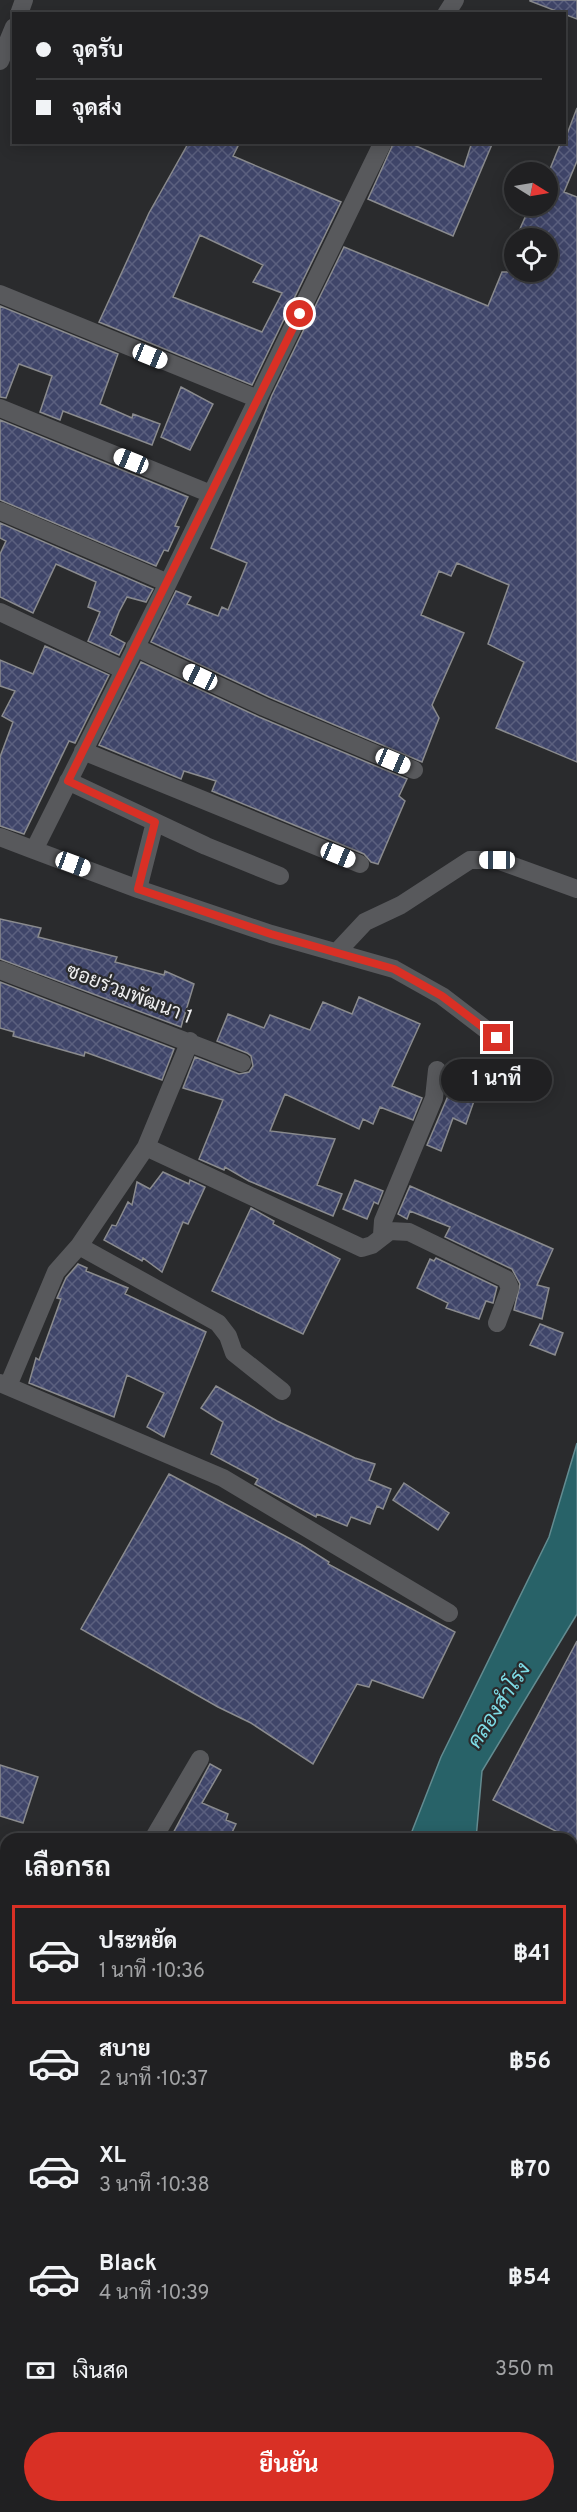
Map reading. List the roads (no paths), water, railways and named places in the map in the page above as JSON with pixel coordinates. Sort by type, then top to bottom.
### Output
[{"type":"street","points":[[0,61],[12,32]]},
{"type":"street","points":[[34,850],[168,583],[382,144]]},
{"type":"street","points":[[0,294],[258,399]]},
{"type":"street","points":[[0,408],[211,494]]},
{"type":"street","points":[[0,510],[168,583]]},
{"type":"street","points":[[0,612],[124,670]]},
{"type":"street","points":[[135,647],[264,707],[414,770]]},
{"type":"street","points":[[83,751],[360,864]]},
{"type":"street","points":[[68,781],[155,822],[280,876]]},
{"type":"street","points":[[138,889],[155,822]]},
{"type":"street","points":[[0,837],[138,889],[336,953],[394,969],[442,996],[497,1038]]},
{"type":"street","points":[[336,953],[365,922],[401,905],[470,860],[497,860],[577,889]]},
{"type":"street","name":"ซอยร่วมพัฒนา 1","points":[[0,970],[190,1041],[242,1063]]},
{"type":"street","points":[[190,1041],[146,1147],[79,1246],[56,1272],[4,1385],[223,1478],[449,1613]]},
{"type":"street","points":[[382,1235],[383,1221],[434,1098],[437,1070]]},
{"type":"street","points":[[146,1147],[362,1248],[372,1245],[390,1231],[409,1232],[506,1279],[510,1288],[497,1323]]},
{"type":"street","points":[[79,1246],[218,1323],[228,1336],[234,1353],[282,1391]]},
{"type":"street","points":[[157,1833],[200,1759]]},
{"type":"water","name":"คลองสำโรง","points":[[577,1443],[577,1614],[482,1771],[477,1833],[411,1833],[441,1757],[549,1537]]}]
